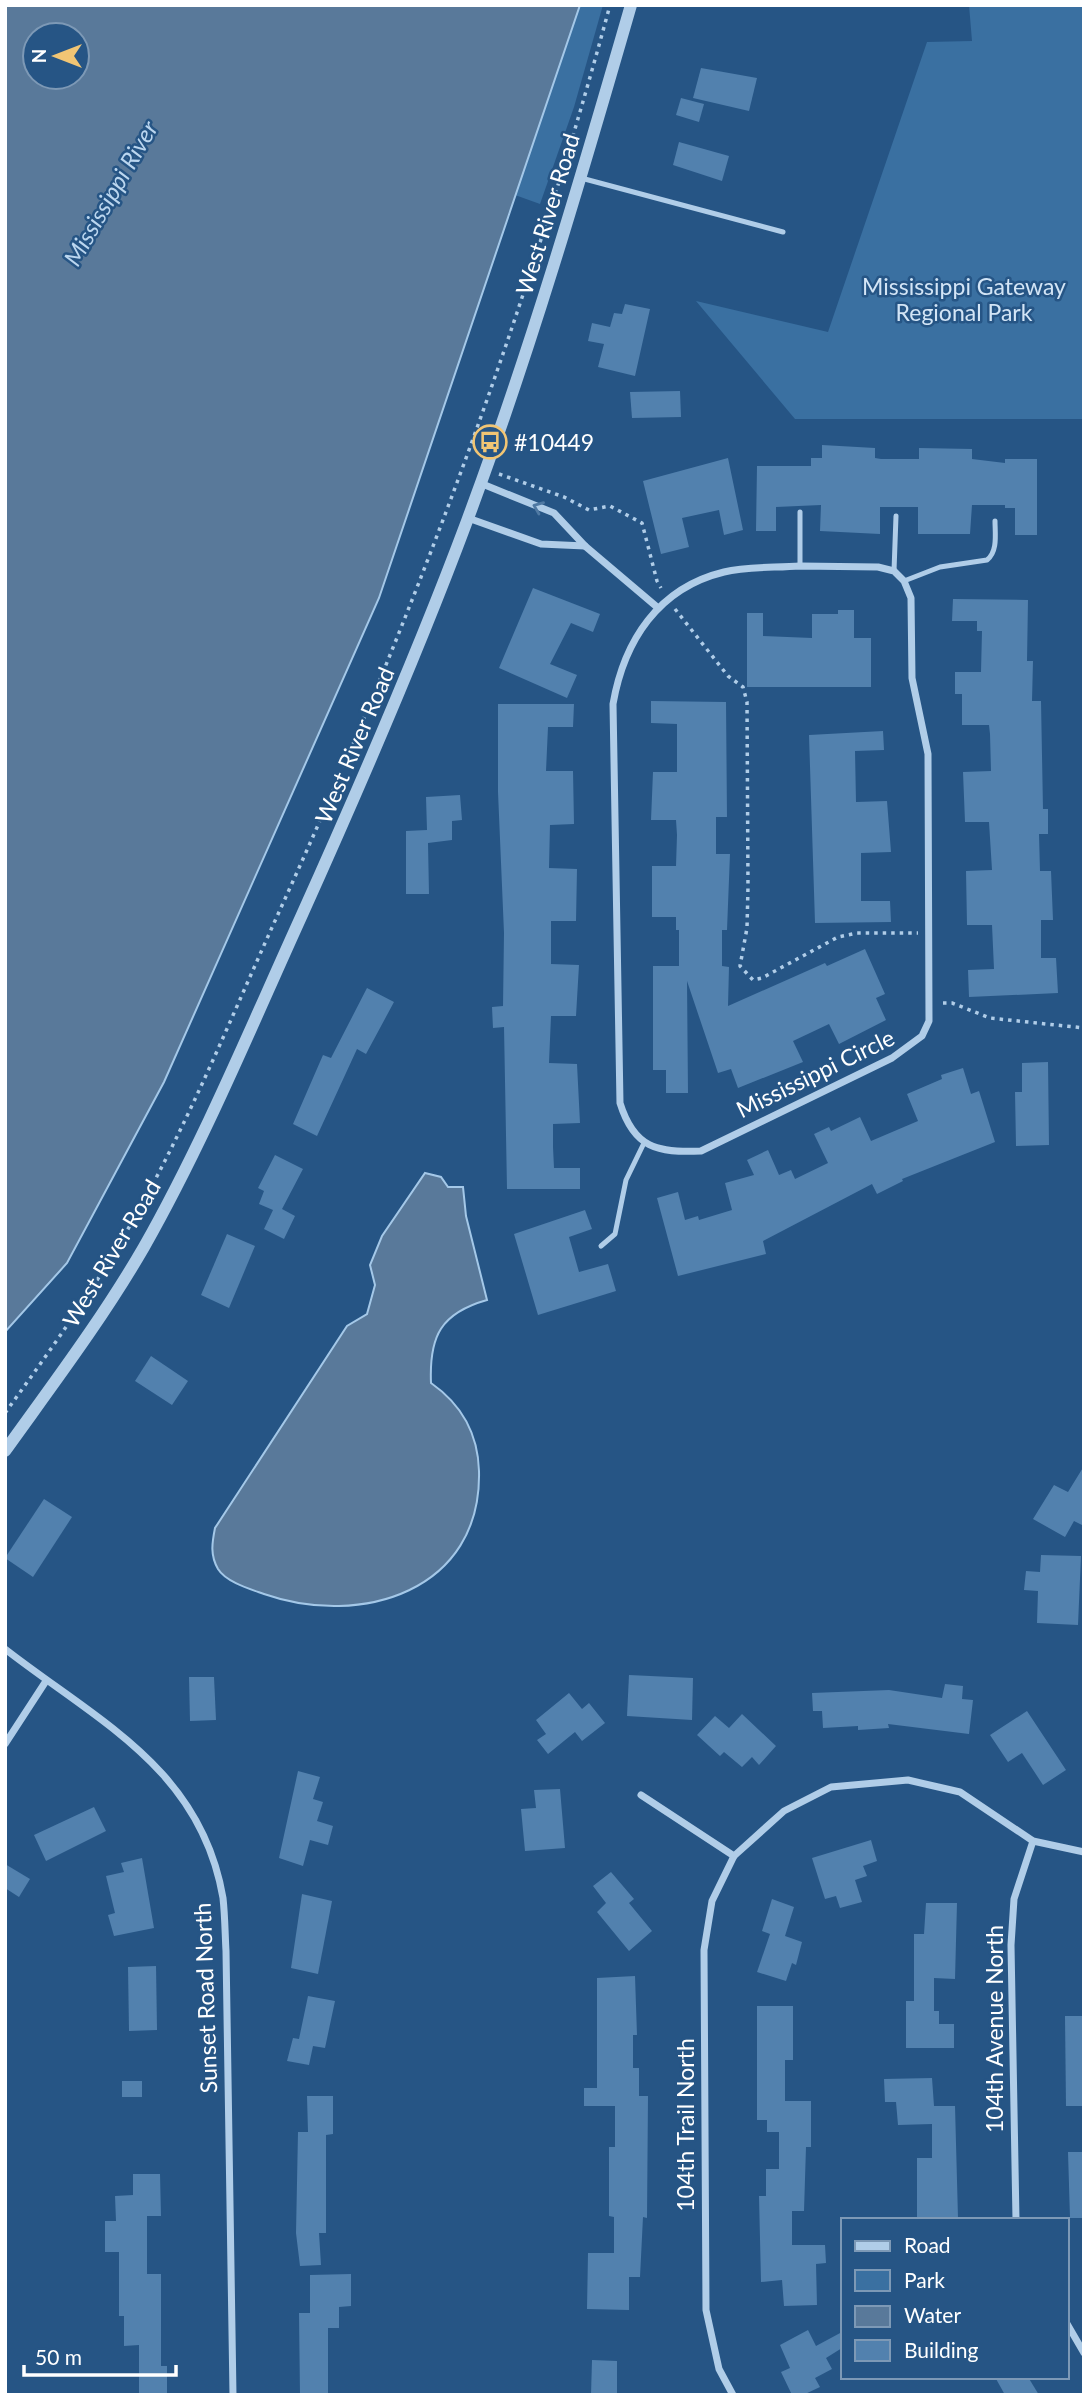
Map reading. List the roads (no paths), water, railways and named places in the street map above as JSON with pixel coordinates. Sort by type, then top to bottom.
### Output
[{"type":"street","name":"West River Road","points":[[5,1451],[107,1308],[173,1192],[360,787],[468,518],[581,178],[631,5]]},
{"type":"street","points":[[482,477],[554,513],[585,546],[657,607]]},
{"type":"street","points":[[468,518],[541,544],[585,546]]},
{"type":"street","points":[[644,1143],[627,1125],[620,1102],[613,704],[619,671],[632,640],[657,607],[669,598],[696,581],[726,571],[800,566],[878,567],[894,571],[904,581]]},
{"type":"street","name":"Mississippi Circle","points":[[644,1143],[669,1152],[701,1151],[912,1047],[922,1036],[929,1021],[929,754],[912,678],[911,598],[904,581]]},
{"type":"street","name":"Sunset Road North","points":[[5,1649],[153,1760],[182,1798],[208,1844],[223,1898],[226,1951],[233,2395]]},
{"type":"street","points":[[5,1744],[46,1681]]},
{"type":"street","points":[[641,1796],[734,1856],[784,1811],[831,1787],[908,1780],[960,1792],[1033,1841],[1084,1852]]},
{"type":"street","name":"104th Avenue North","points":[[1016,2218],[1011,1945],[1014,1899],[1033,1841]]},
{"type":"street","name":"104th Trail North","points":[[733,2395],[719,2369],[706,2310],[704,1950],[712,1901],[734,1856]]},
{"type":"street","points":[[1068,2325],[1084,2353]]},
{"type":"lane","points":[[581,178],[783,232]]},
{"type":"lane","points":[[800,512],[800,566]]},
{"type":"lane","points":[[894,571],[896,516]]},
{"type":"lane","points":[[904,581],[940,567],[987,560],[992,556],[995,521]]},
{"type":"lane","points":[[601,1246],[615,1234],[625,1180],[644,1143]]},
{"type":"water","name":"Mississippi River","points":[[5,5],[580,5],[379,598],[164,1082],[67,1263],[5,1332]]},
{"type":"water","points":[[425,1173],[441,1177],[448,1187],[463,1187],[466,1216],[487,1300],[471,1305],[449,1320],[441,1329],[432,1352],[431,1383],[451,1400],[466,1421],[478,1457],[475,1512],[460,1546],[438,1572],[409,1590],[375,1602],[339,1606],[301,1603],[264,1594],[239,1584],[222,1574],[215,1564],[212,1549],[215,1528],[347,1326],[367,1314],[375,1285],[370,1265],[382,1236]]},
{"type":"place","name":"#10449","points":[[490,442]]},
{"type":"park label","name":"Mississippi Gateway Regional Park","points":[[964,299]]}]
